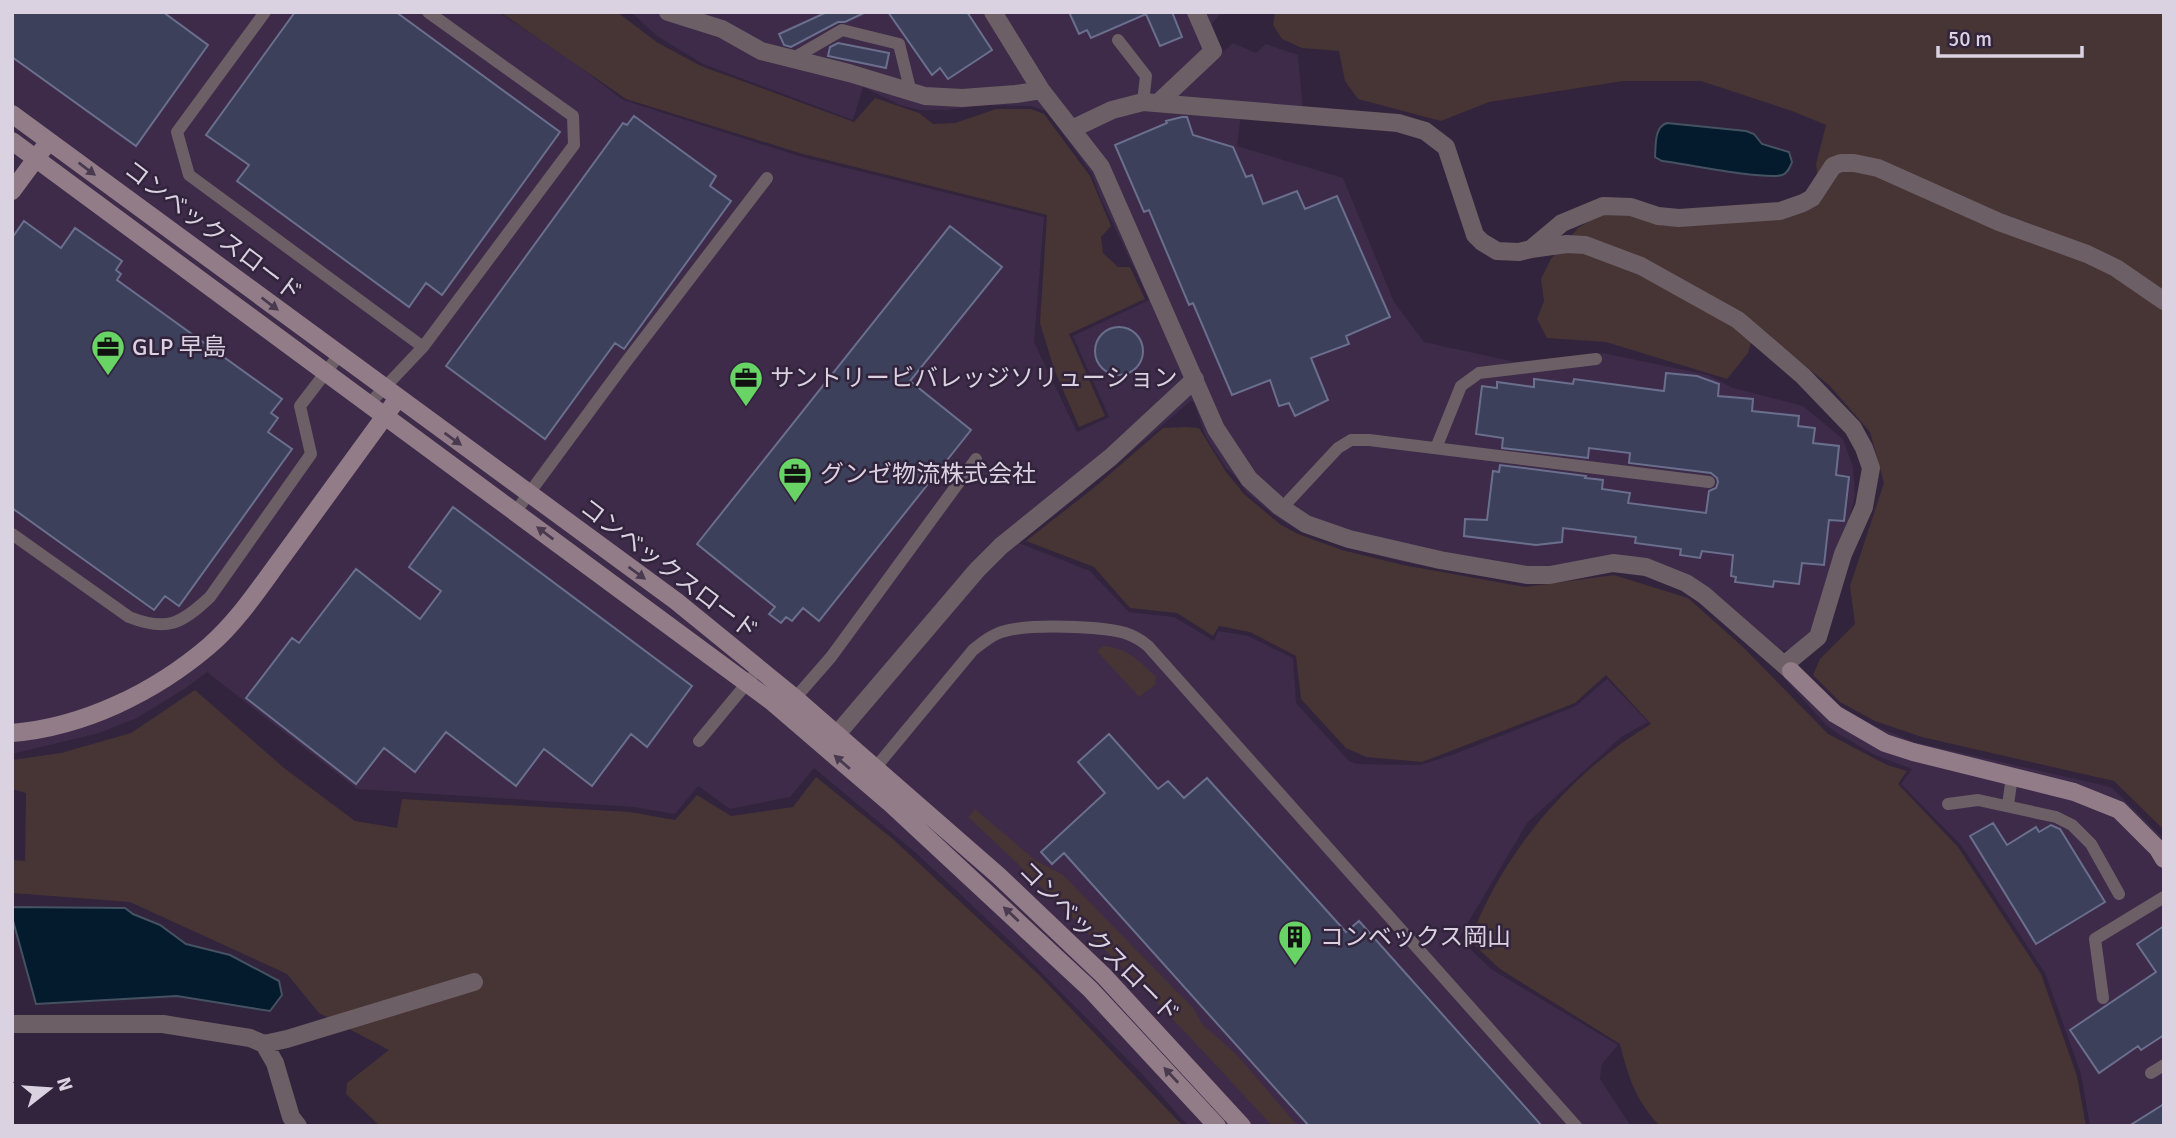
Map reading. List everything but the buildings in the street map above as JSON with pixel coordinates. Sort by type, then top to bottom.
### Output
[{"type":"street","points":[[668,12],[722,29],[761,51],[925,96],[962,98],[1041,90]]},
{"type":"street","points":[[993,12],[1041,90],[1101,167],[1216,429],[1234,460],[1249,479],[1282,508],[1306,524],[1349,539],[1440,560],[1527,575],[1550,575],[1613,563],[1646,567],[1686,583],[1704,595],[1788,668],[1835,714],[1885,743],[2074,792],[2119,810],[2158,849],[2164,859]]},
{"type":"street","points":[[1151,102],[1213,51],[1196,12]]},
{"type":"street","points":[[1072,129],[1112,110],[1151,102],[1398,123],[1425,131],[1446,148],[1472,227],[1482,242],[1497,251],[1519,252],[1567,244],[1585,246],[1641,266],[1738,320],[1803,376],[1853,428],[1871,468],[1864,507],[1843,554],[1818,637],[1788,668]]},
{"type":"street","name":"コンベックスロード","points":[[12,114],[676,601],[759,669],[789,704],[1090,989],[1217,1126]]},
{"type":"street","name":"コンベックスロード","points":[[12,141],[747,683],[838,733],[999,876],[1104,976],[1242,1126]]},
{"type":"street","points":[[12,191],[49,141]]},
{"type":"street","points":[[1531,249],[1562,223],[1603,206],[1631,206],[1658,216],[1679,218],[1780,211],[1803,204],[1812,198],[1833,166],[1854,163],[1878,168],[1999,222],[2087,254],[2116,268],[2164,301]]},
{"type":"street","points":[[838,733],[976,570],[1001,545],[1111,457],[1195,379]]},
{"type":"street","points":[[12,733],[53,726],[129,699],[167,677],[210,645],[239,615],[264,583],[386,415],[391,394]]},
{"type":"street","points":[[12,1024],[163,1024],[210,1030],[250,1038],[264,1044],[474,982]]},
{"type":"street","points":[[264,1044],[275,1063],[292,1123]]},
{"type":"lane","points":[[265,12],[177,132],[189,175],[423,347]]},
{"type":"lane","points":[[370,403],[391,394],[574,145],[573,116],[428,12]]},
{"type":"lane","points":[[792,59],[842,30],[899,44],[911,93]]},
{"type":"lane","points":[[1118,40],[1146,76],[1151,102]]},
{"type":"lane","points":[[516,512],[626,362],[767,178]]},
{"type":"lane","points":[[12,534],[129,617],[148,625],[171,624],[189,616],[210,597],[311,454],[300,406],[339,355]]},
{"type":"lane","points":[[1436,448],[1461,386],[1479,373],[1596,359]]},
{"type":"lane","points":[[1282,508],[1338,448],[1351,440],[1709,482]]},
{"type":"lane","points":[[789,704],[831,657],[976,460]]},
{"type":"lane","points":[[876,767],[973,650],[1003,631],[1026,627],[1110,630],[1138,638],[1576,1126]]},
{"type":"lane","points":[[699,741],[759,669]]},
{"type":"lane","points":[[2008,805],[2012,776]]},
{"type":"lane","points":[[1948,804],[1978,800],[2008,805],[2056,817],[2072,825],[2091,844],[2119,894]]},
{"type":"lane","points":[[2102,998],[2095,939],[2164,897]]},
{"type":"lane","points":[[2151,1073],[2164,1065]]},
{"type":"shaded area","points":[[12,12],[498,12],[568,58],[623,100],[802,157],[1044,217],[1034,342],[1077,432],[1109,417],[1073,336],[1149,300],[1092,174],[1046,111],[1031,106],[984,105],[947,110],[919,110],[900,105],[863,87],[853,120],[703,64],[657,36],[631,12],[1222,12],[1212,24],[1223,52],[1233,43],[1256,53],[1266,44],[1298,55],[1304,122],[1241,116],[1237,146],[1343,178],[1394,302],[1424,342],[1515,362],[1603,353],[1708,375],[1733,388],[1803,406],[1843,439],[1853,467],[1855,496],[1835,572],[1817,630],[1798,647],[1781,651],[1841,707],[1875,726],[1914,742],[2111,787],[2164,839],[2164,1126],[2090,1126],[2081,1074],[2045,973],[1961,845],[1901,784],[1912,769],[1875,755],[1825,724],[1767,659],[1701,601],[1685,591],[1648,576],[1615,570],[1525,584],[1403,562],[1341,546],[1297,530],[1276,517],[1246,492],[1238,479],[1226,468],[1206,437],[1194,402],[1191,401],[1019,543],[1090,571],[1129,612],[1174,617],[1214,641],[1218,631],[1248,636],[1293,658],[1296,703],[1349,761],[1357,764],[1420,765],[1452,755],[1576,706],[1607,679],[1648,722],[1621,737],[1527,823],[1459,938],[1491,969],[1618,1045],[1602,1064],[1600,1079],[1631,1126],[1188,1126],[1144,1076],[1011,942],[916,853],[814,768],[790,797],[730,809],[698,786],[675,814],[633,807],[357,789],[207,672],[137,718],[99,733],[12,754]]},
{"type":"shaded area","points":[[500,12],[617,12],[658,43],[701,66],[854,122],[875,98],[919,113],[933,124],[955,123],[996,109],[1031,109],[1044,114],[1090,176],[1111,226],[1101,237],[1103,253],[1118,267],[1130,267],[1145,299],[1069,334],[1105,416],[1079,427],[1054,369],[1040,323],[1047,215],[803,154],[626,99]]},
{"type":"shaded area","points":[[1275,12],[2164,12],[2164,830],[2114,781],[1922,737],[1875,721],[1840,702],[1813,675],[1820,659],[1855,624],[1850,586],[1884,483],[1870,432],[1830,386],[1734,308],[1752,339],[1748,353],[1727,379],[1606,342],[1547,338],[1537,319],[1544,301],[1541,279],[1551,259],[1578,228],[1599,215],[1625,214],[1664,226],[1787,218],[1821,201],[1816,164],[1826,125],[1701,81],[1623,81],[1489,102],[1441,121],[1358,99],[1345,81],[1339,51],[1302,48],[1282,39],[1273,25]]},
{"type":"shaded area","points":[[1163,428],[1199,428],[1226,472],[1244,494],[1281,525],[1342,550],[1403,565],[1525,587],[1614,575],[1688,598],[1744,648],[1828,734],[1887,765],[1907,771],[1898,784],[1958,847],[2041,974],[2077,1076],[2086,1126],[1658,1124],[1633,1087],[1620,1044],[1500,969],[1470,941],[1500,877],[1542,818],[1594,765],[1651,724],[1606,675],[1575,703],[1422,762],[1366,757],[1346,748],[1301,699],[1296,656],[1250,632],[1219,626],[1213,636],[1177,613],[1130,608],[1094,567],[1026,541],[1096,486]]},
{"type":"shaded area","points":[[1103,646],[1119,649],[1139,661],[1156,677],[1155,685],[1139,697],[1097,651]]},
{"type":"shaded area","points":[[195,690],[284,768],[355,821],[397,828],[402,799],[630,812],[675,820],[697,795],[731,816],[793,807],[816,777],[894,840],[1039,975],[1183,1126],[380,1126],[346,1094],[347,1083],[389,1050],[319,1013],[287,974],[130,902],[12,893],[12,860],[25,861],[26,793],[12,789],[12,760],[61,753],[131,733]]},
{"type":"shaded area","points":[[975,809],[1035,860],[1063,875],[1193,1008],[1203,1025],[1236,1054],[1298,1126],[1272,1126],[1123,968],[968,817]]},
{"type":"water","points":[[1667,123],[1746,131],[1754,134],[1762,144],[1789,152],[1792,162],[1784,174],[1772,176],[1662,161],[1655,157],[1656,142],[1660,128]]},
{"type":"water","points":[[12,907],[125,908],[160,925],[186,944],[230,955],[279,981],[282,995],[270,1011],[177,996],[36,1004],[12,917]]},
{"type":"place","name":"GLP 早島","points":[[108,377]]},
{"type":"place","name":"サントリービバレッジソリューション","points":[[746,408]]},
{"type":"place","name":"グンゼ物流株式会社","points":[[795,504]]},
{"type":"place","name":"コンベックス岡山","points":[[1295,967]]}]
